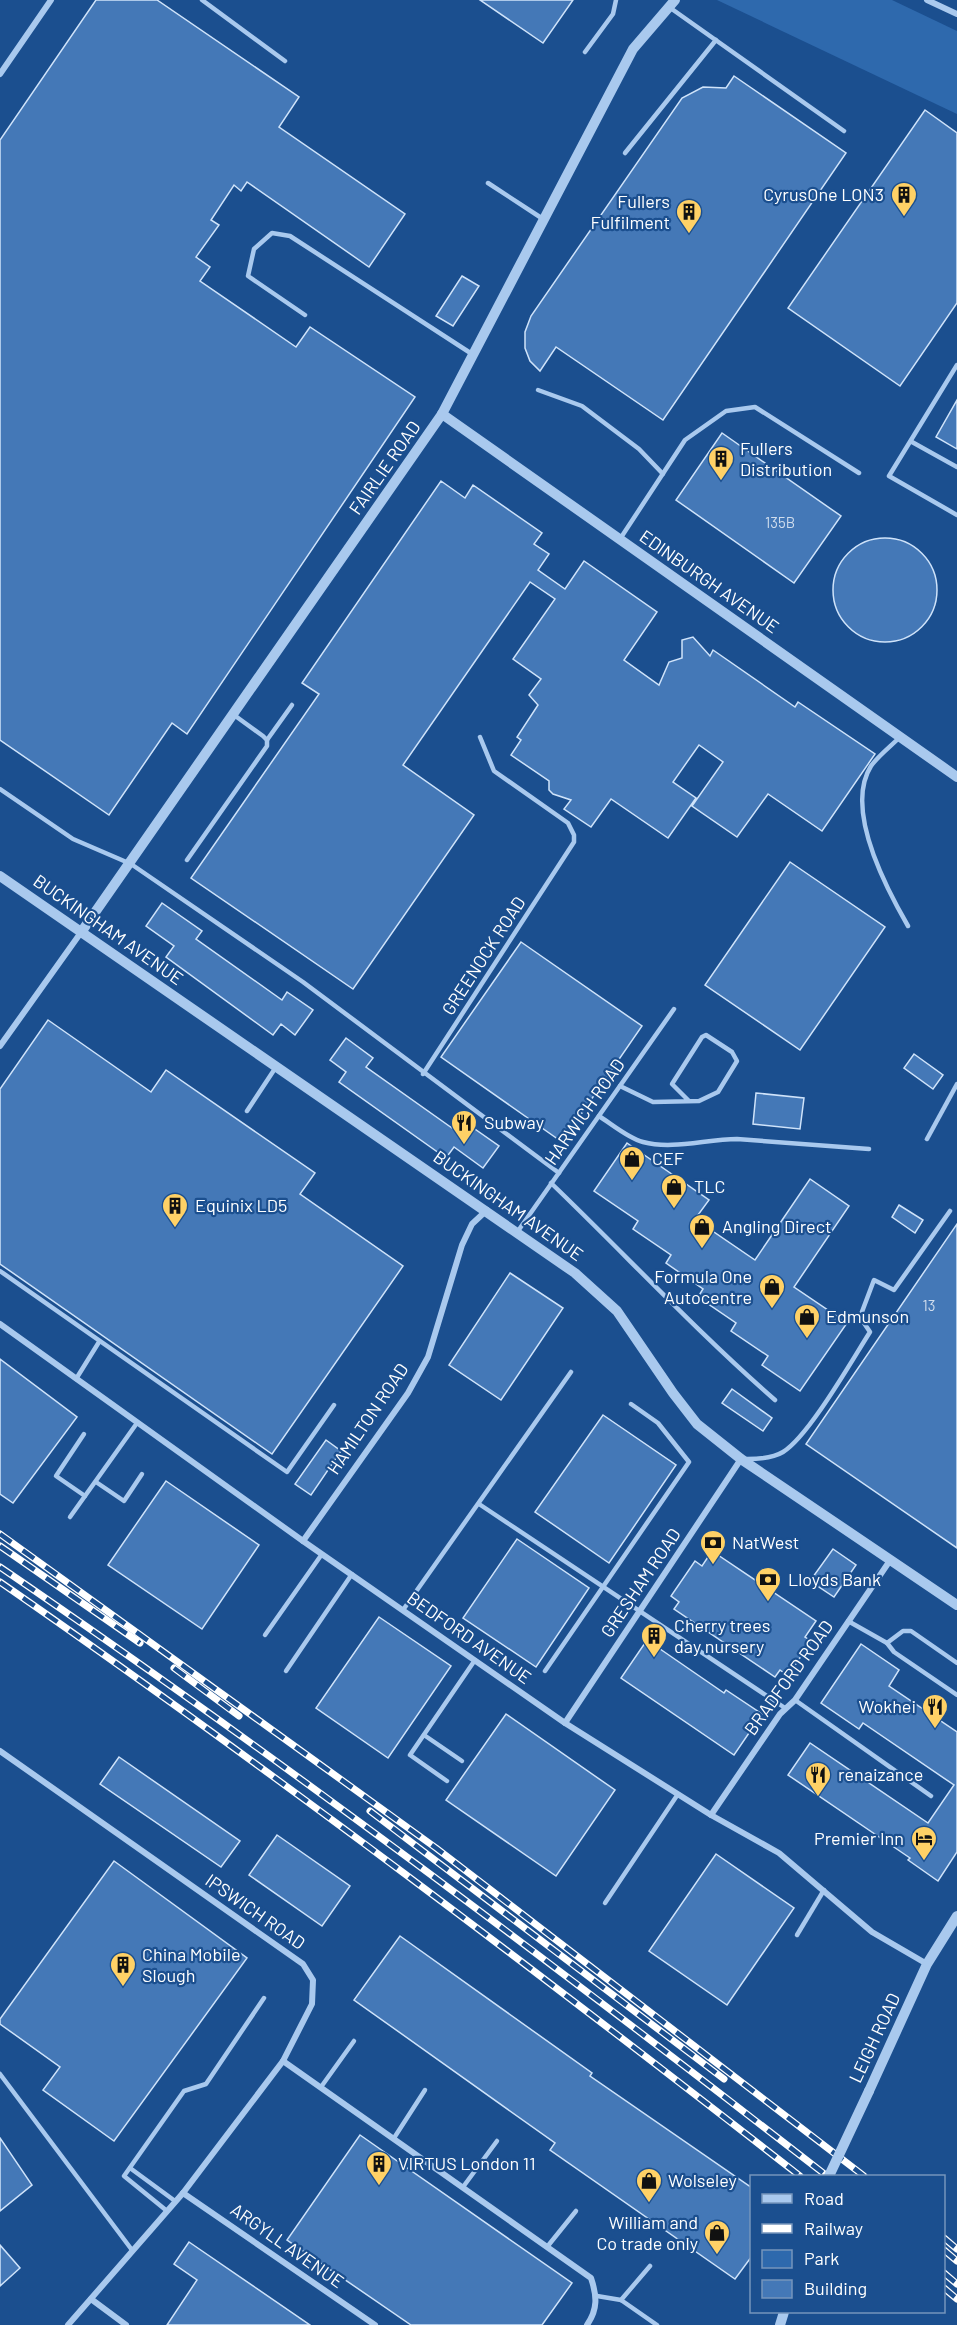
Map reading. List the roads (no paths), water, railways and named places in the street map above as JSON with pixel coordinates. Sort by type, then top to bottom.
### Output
[{"type":"street","points":[[0,74],[51,0]]},
{"type":"street","points":[[927,0],[957,14]]},
{"type":"street","name":"FAIRLIE ROAD","points":[[82,931],[131,864],[442,414],[633,49],[672,3]]},
{"type":"street","name":"EDINBURGH AVENUE","points":[[442,414],[957,777]]},
{"type":"street","name":"BUCKINGHAM AVENUE","points":[[0,876],[518,1231],[598,1292],[617,1311],[697,1424],[741,1459],[957,1605]]},
{"type":"street","points":[[0,1046],[82,931]]},
{"type":"street","name":"HAMILTON ROAD","points":[[303,1540],[408,1393],[428,1357],[462,1245],[472,1224],[487,1210]]},
{"type":"street","name":"BEDFORD AVENUE","points":[[0,1324],[322,1554],[565,1723],[711,1815],[779,1853],[872,1932],[927,1964]]},
{"type":"street","name":"GRESHAM ROAD","points":[[565,1723],[741,1459]]},
{"type":"street","name":"BRADFORD ROAD","points":[[711,1815],[785,1708],[795,1700],[891,1559]]},
{"type":"street","name":"IPSWICH ROAD","points":[[0,1751],[303,1964],[313,1980],[312,2004],[284,2061],[183,2193],[68,2325]]},
{"type":"street","name":"LEIGH ROAD","points":[[829,2175],[927,1964],[957,1916]]},
{"type":"street","points":[[284,2061],[591,2278],[597,2296],[594,2315],[587,2325]]},
{"type":"street","name":"ARGYLL AVENUE","points":[[183,2193],[375,2325]]},
{"type":"street","points":[[91,2299],[126,2325]]},
{"type":"lane","points":[[201,0],[285,62]]},
{"type":"lane","points":[[585,52],[613,14],[616,0]]},
{"type":"lane","points":[[672,3],[716,40],[844,131]]},
{"type":"lane","points":[[625,153],[716,40]]},
{"type":"lane","points":[[488,183],[543,219]]},
{"type":"lane","points":[[305,315],[248,276],[254,249],[272,233],[290,236],[474,356]]},
{"type":"lane","points":[[957,365],[912,442],[889,476],[957,515]]},
{"type":"lane","points":[[538,390],[582,406],[639,449],[663,474]]},
{"type":"lane","points":[[620,539],[685,440],[726,411],[755,407],[859,473]]},
{"type":"lane","points":[[912,442],[957,467]]},
{"type":"lane","points":[[187,860],[267,746],[267,740],[292,705]]},
{"type":"lane","points":[[234,715],[267,740]]},
{"type":"lane","name":"GREENOCK ROAD","points":[[423,1074],[568,853],[574,835],[568,823],[500,777],[489,763],[480,736]]},
{"type":"lane","points":[[900,737],[871,766],[860,799],[885,886],[908,926]]},
{"type":"lane","points":[[0,789],[73,839],[131,864],[303,982],[423,1074],[559,1173]]},
{"type":"lane","name":"HARWICH ROAD","points":[[518,1231],[674,1009]]},
{"type":"lane","points":[[620,1086],[653,1102],[699,1101],[718,1092],[737,1060],[732,1052],[706,1035],[702,1037],[672,1084],[689,1101]]},
{"type":"lane","points":[[247,1111],[276,1067]]},
{"type":"lane","points":[[927,1139],[957,1084]]},
{"type":"lane","points":[[599,1116],[645,1143],[675,1144],[716,1139],[868,1149]]},
{"type":"lane","points":[[551,1184],[648,1276],[714,1347],[775,1400]]},
{"type":"lane","points":[[741,1459],[762,1458],[782,1453],[800,1436],[870,1332],[860,1317],[874,1280],[894,1290],[950,1211]]},
{"type":"lane","points":[[0,1271],[287,1472],[334,1405]]},
{"type":"lane","points":[[76,1378],[99,1342]]},
{"type":"lane","points":[[404,1610],[571,1372]]},
{"type":"lane","points":[[545,1671],[688,1462],[658,1423],[631,1404]]},
{"type":"lane","points":[[70,1517],[137,1423]]},
{"type":"lane","points":[[84,1434],[56,1476],[85,1496]]},
{"type":"lane","points":[[96,1482],[123,1501],[142,1473]]},
{"type":"lane","points":[[479,1504],[639,1613],[785,1708]]},
{"type":"lane","points":[[265,1635],[322,1554]]},
{"type":"lane","points":[[286,1671],[352,1574]]},
{"type":"lane","points":[[848,1621],[887,1644],[894,1652],[957,1695]]},
{"type":"lane","points":[[887,1644],[903,1631],[911,1631],[957,1663]]},
{"type":"lane","points":[[447,1781],[410,1755],[475,1660]]},
{"type":"lane","points":[[795,1700],[931,1796]]},
{"type":"lane","points":[[424,1735],[462,1761]]},
{"type":"lane","points":[[605,1903],[678,1794]]},
{"type":"lane","points":[[797,1935],[824,1890]]},
{"type":"lane","points":[[167,2211],[124,2176],[184,2091],[206,2084],[264,1998]]},
{"type":"lane","points":[[321,2087],[354,2041]]},
{"type":"lane","points":[[0,2074],[132,2250]]},
{"type":"lane","points":[[394,2138],[424,2090]]},
{"type":"lane","points":[[463,2187],[497,2140]]},
{"type":"lane","points":[[130,2168],[175,2201]]},
{"type":"lane","points":[[547,2247],[576,2211]]},
{"type":"lane","points":[[621,2300],[650,2265]]},
{"type":"lane","points":[[597,2296],[621,2300],[657,2325]]},
{"type":"railway","points":[[0,1534],[436,1848],[863,2175]]},
{"type":"railway","points":[[0,1546],[140,1643]]},
{"type":"railway","points":[[0,1567],[315,1789],[623,2019],[826,2175]]},
{"type":"railway","points":[[0,1582],[102,1653],[404,1873],[799,2175]]},
{"type":"railway","points":[[174,1668],[239,1716]]},
{"type":"railway","points":[[370,1811],[724,2079]]},
{"type":"railway","points":[[945,2239],[957,2249]]},
{"type":"railway","points":[[945,2251],[957,2261]]},
{"type":"railway","points":[[945,2274],[957,2284]]},
{"type":"railway","points":[[945,2289],[957,2299]]},
{"type":"place","name":"CyrusOne LON3","points":[[904,218]]},
{"type":"place","name":"Fullers Fulfilment","points":[[689,235]]},
{"type":"place","name":"Fullers Distribution","points":[[721,482]]},
{"type":"place","name":"Subway","points":[[464,1146]]},
{"type":"place","name":"CEF","points":[[632,1182]]},
{"type":"place","name":"TLC","points":[[674,1210]]},
{"type":"place","name":"Equinix LD5","points":[[175,1229]]},
{"type":"place","name":"Angling Direct","points":[[702,1250]]},
{"type":"place","name":"Formula One Autocentre","points":[[772,1310]]},
{"type":"place","name":"Edmunson","points":[[807,1340]]},
{"type":"place","name":"NatWest","points":[[713,1566]]},
{"type":"place","name":"Lloyds Bank","points":[[768,1603]]},
{"type":"place","name":"Cherry trees day nursery","points":[[654,1659]]},
{"type":"place","name":"Wokhei","points":[[935,1730]]},
{"type":"place","name":"renaizance","points":[[818,1798]]},
{"type":"place","name":"Premier Inn","points":[[924,1862]]},
{"type":"place","name":"China Mobile Slough","points":[[123,1988]]},
{"type":"place","name":"VIRTUS London 11","points":[[379,2187]]},
{"type":"place","name":"Wolseley","points":[[649,2204]]},
{"type":"place","name":"William and Co trade only","points":[[717,2256]]}]
